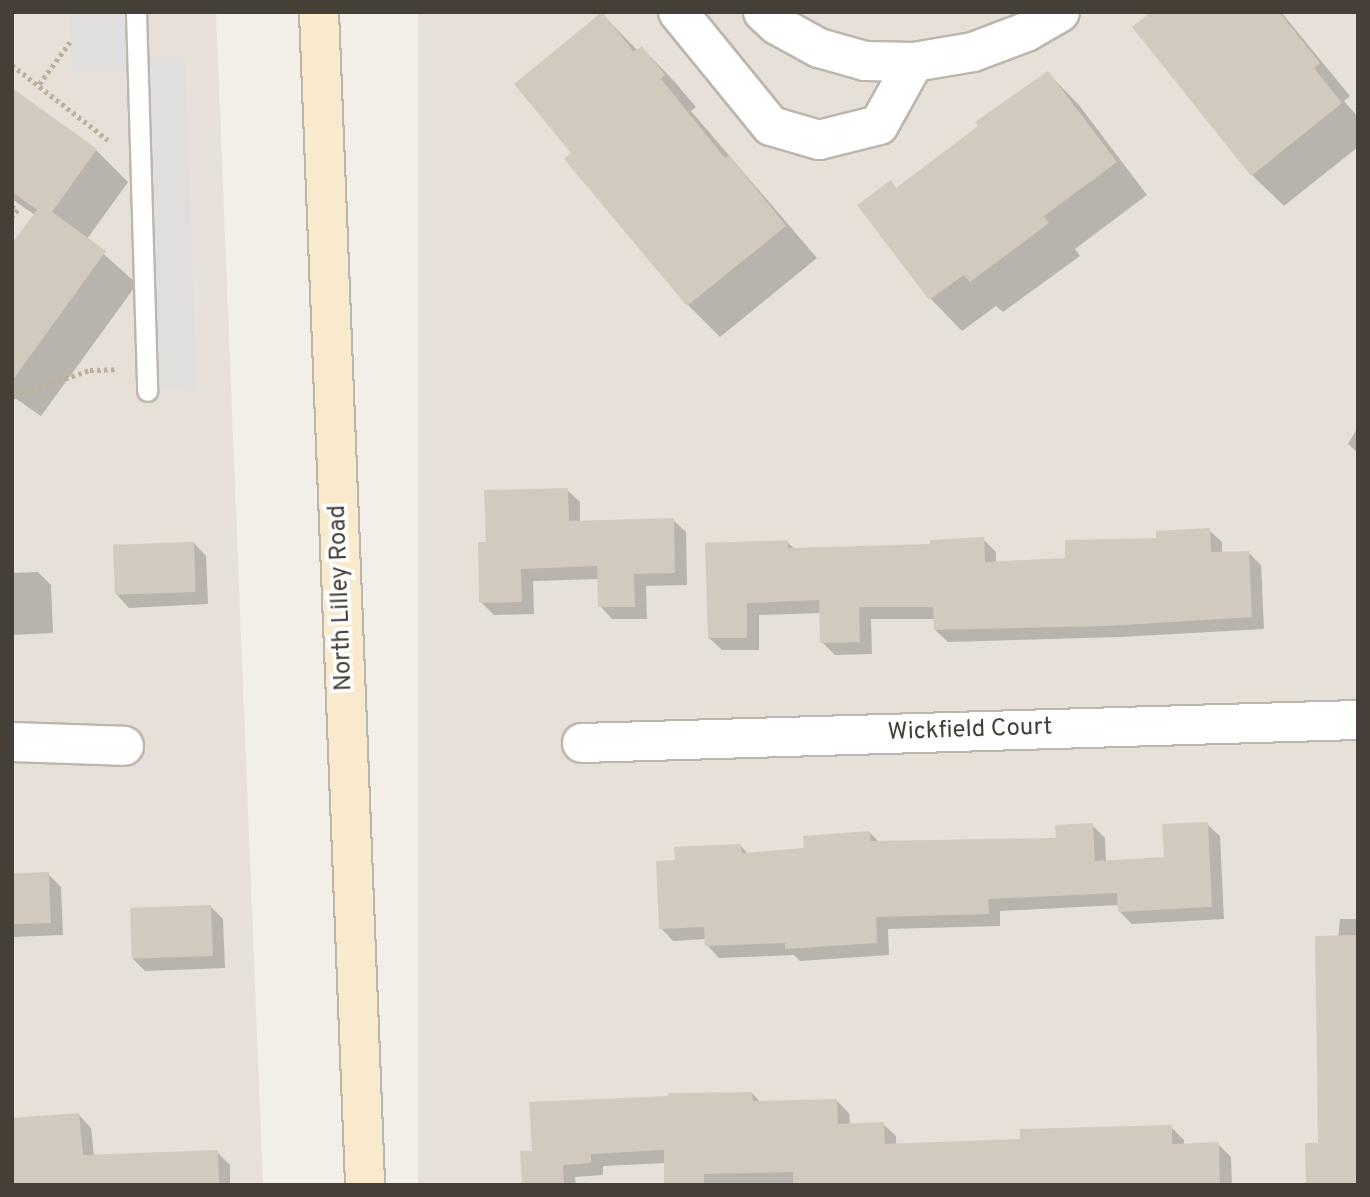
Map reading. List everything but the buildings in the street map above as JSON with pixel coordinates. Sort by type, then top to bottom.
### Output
[{"type":"street","name":"North Lilley Road","points":[[319,12],[365,1185]]},
{"type":"street","points":[[678,12],[771,126],[819,140],[879,125],[914,62]]},
{"type":"street","points":[[763,12],[777,25],[819,48],[865,61],[914,62],[973,52],[1026,32],[1060,12]]},
{"type":"street","name":"Wickfield Court","points":[[582,743],[1358,720]]},
{"type":"street","points":[[12,742],[124,746]]},
{"type":"lane","points":[[136,12],[147,391]]},
{"type":"path","points":[[39,84],[70,42]]},
{"type":"path","points":[[12,65],[114,145]]},
{"type":"path","points":[[12,206],[18,210],[12,218]]},
{"type":"path","points":[[12,397],[90,370],[128,368]]},
{"type":"shaded area","points":[[12,12],[216,12],[263,1185],[12,1185]]},
{"type":"shaded area","points":[[69,12],[136,12],[138,58],[185,58],[197,390],[147,391],[138,70],[72,73]]},
{"type":"shaded area","points":[[418,12],[1358,12],[1358,1185],[418,1185]]}]
